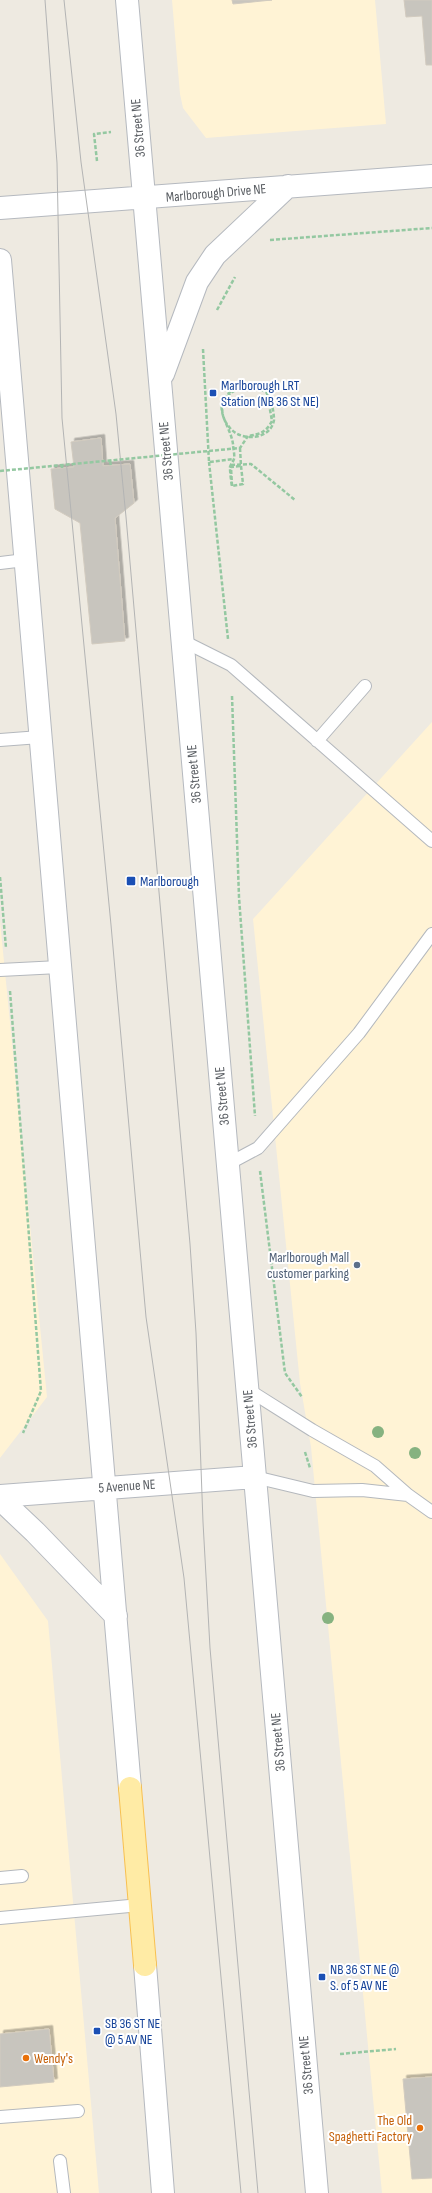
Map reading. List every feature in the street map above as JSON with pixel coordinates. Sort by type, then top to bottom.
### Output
[{"type":"main road","name":"36 Street NE","points":[[127,0],[317,2193]]},
{"type":"main road","name":"Marlborough Drive NE","points":[[0,208],[144,199],[288,186],[432,176]]},
{"type":"main road","points":[[160,380],[197,282],[215,255],[288,186]]},
{"type":"main road","points":[[0,260],[59,967],[106,1487],[163,2193]]},
{"type":"main road","name":"5 Avenue NE","points":[[0,1496],[255,1477]]},
{"type":"main road","points":[[0,1499],[35,1532],[116,1616]]},
{"type":"lane","points":[[0,563],[25,560]]},
{"type":"lane","points":[[183,641],[231,666],[432,841]]},
{"type":"lane","points":[[317,741],[365,686]]},
{"type":"lane","points":[[0,740],[40,737]]},
{"type":"lane","points":[[228,1164],[258,1148],[359,1033],[428,949],[432,934]]},
{"type":"lane","points":[[4,969],[59,967]]},
{"type":"lane","points":[[247,1389],[312,1430],[375,1466],[408,1495],[432,1512]]},
{"type":"lane","points":[[255,1477],[313,1491],[362,1490],[408,1495]]},
{"type":"lane","points":[[0,1878],[22,1876]]},
{"type":"lane","points":[[0,1918],[140,1905]]},
{"type":"lane","points":[[0,2117],[78,2111]]},
{"type":"lane","points":[[60,2161],[64,2193]]},
{"type":"path","points":[[97,161],[94,134],[113,132]]},
{"type":"path","points":[[265,241],[432,228]]},
{"type":"path","points":[[216,312],[237,273]]},
{"type":"path","points":[[202,346],[209,462],[231,666],[239,897],[258,1148],[285,1373],[305,1400]]},
{"type":"path","points":[[240,448],[243,485],[232,486],[231,467],[241,466],[243,484],[232,486],[230,465],[234,459],[232,442],[222,412],[222,400],[237,387],[248,384],[259,386],[267,391],[272,403],[274,421],[268,432],[259,436],[248,438],[236,433],[229,428],[226,420],[224,400],[237,389],[247,386],[258,388],[267,393],[272,421],[267,430],[259,434],[248,436],[240,448]]},
{"type":"path","points":[[0,470],[240,448]]},
{"type":"path","points":[[209,462],[234,459]]},
{"type":"path","points":[[110,460],[111,466]]},
{"type":"path","points":[[230,465],[251,464],[295,500]]},
{"type":"path","points":[[0,877],[4,969],[41,1391],[23,1433]]},
{"type":"path","points":[[302,1446],[312,1472]]},
{"type":"path","points":[[340,2054],[396,2049]]},
{"type":"shaded area","points":[[172,0],[375,0],[386,124],[206,138],[183,108],[180,94]]},
{"type":"shaded area","points":[[432,722],[432,2193],[382,2193],[311,1447],[300,1383],[253,919]]},
{"type":"shaded area","points":[[0,921],[47,1397],[0,1458]]},
{"type":"shaded area","points":[[0,1554],[48,1621],[99,2193],[0,2193]]},
{"type":"building","points":[[232,0],[272,0],[233,4]]},
{"type":"building","points":[[404,0],[432,0],[432,65],[426,65],[422,16],[406,17]]},
{"type":"building","points":[[101,438],[103,466],[130,464],[134,503],[115,518],[125,641],[92,644],[80,523],[55,509],[51,469],[74,467],[71,442]]},
{"type":"building","name":"Wendy's","points":[[49,2029],[54,2082],[0,2087],[0,2034]]},
{"type":"building","name":"The Old Spaghetti Factory","points":[[432,2077],[432,2178],[412,2179],[403,2079]]},
{"type":"tram line","points":[[45,0],[57,163],[62,418],[111,925],[146,1317],[184,1578],[241,2193]]},
{"type":"tram line","points":[[64,0],[81,162],[116,414],[126,517],[190,1244],[196,1333],[203,1522],[210,1648],[258,2193]]},
{"type":"place","name":"Marlborough LRT Station (NB 36 St NE)","points":[[213,393]]},
{"type":"place","name":"Marlborough","points":[[131,881]]},
{"type":"place","name":"Marlborough Mall customer parking","points":[[357,1265]]},
{"type":"place","name":"NB 36 ST NE @ S. of 5 AV NE","points":[[322,1977]]},
{"type":"place","name":"SB 36 ST NE @ 5 AV NE","points":[[97,2031]]},
{"type":"place","name":"Wendy's","points":[[26,2058]]},
{"type":"place","name":"The Old Spaghetti Factory","points":[[420,2128]]}]
